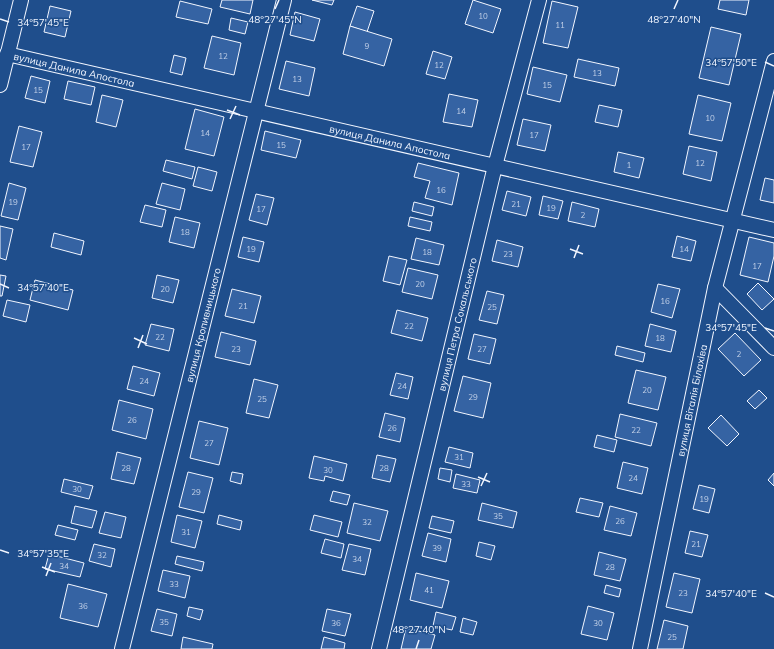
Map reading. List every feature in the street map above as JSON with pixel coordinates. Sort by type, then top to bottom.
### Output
[{"type":"street","points":[[0,85],[22,0]]},
{"type":"street","name":"вулиця Кропивницького","points":[[122,649],[284,0]]},
{"type":"street","name":"вулиця Петра Сокальського","points":[[379,649],[495,166],[539,0]]},
{"type":"street","name":"вулиця Данила Апостола","points":[[7,54],[774,230]]},
{"type":"street","name":"вулиця Віталія Білахіва","points":[[640,649],[715,288],[774,61]]},
{"type":"street","points":[[715,288],[774,348]]},
{"type":"building","points":[[222,0],[253,0],[250,14],[220,7]]},
{"type":"building","points":[[312,0],[334,0],[332,5]]},
{"type":"building","points":[[473,0],[501,9],[493,33],[465,24]]},
{"type":"building","points":[[720,0],[749,0],[746,15],[718,9]]},
{"type":"building","points":[[180,1],[212,9],[208,24],[176,17]]},
{"type":"building","points":[[552,1],[578,7],[568,48],[543,43]]},
{"type":"building","points":[[50,6],[71,11],[65,37],[44,32]]},
{"type":"building","points":[[357,6],[374,11],[367,32],[350,26]]},
{"type":"building","points":[[295,12],[320,19],[314,41],[290,35]]},
{"type":"building","points":[[231,18],[248,22],[245,34],[229,30]]},
{"type":"building","points":[[350,26],[392,39],[384,66],[343,54]]},
{"type":"building","points":[[711,27],[741,34],[729,85],[699,78]]},
{"type":"building","points":[[212,36],[241,43],[234,75],[204,68]]},
{"type":"building","points":[[433,51],[452,57],[445,79],[426,74]]},
{"type":"building","points":[[174,55],[186,58],[182,75],[170,72]]},
{"type":"building","points":[[578,59],[619,68],[615,86],[574,77]]},
{"type":"building","points":[[286,61],[315,68],[309,96],[279,89]]},
{"type":"building","points":[[533,67],[567,75],[560,102],[527,94]]},
{"type":"building","points":[[31,76],[50,81],[45,103],[25,98]]},
{"type":"building","points":[[68,81],[95,87],[91,105],[64,99]]},
{"type":"building","points":[[449,94],[478,100],[472,127],[443,122]]},
{"type":"building","points":[[102,95],[123,100],[116,127],[96,122]]},
{"type":"building","points":[[698,95],[731,103],[722,141],[689,134]]},
{"type":"building","points":[[599,105],[622,110],[618,127],[595,122]]},
{"type":"building","points":[[195,109],[224,117],[214,156],[185,149]]},
{"type":"building","points":[[523,119],[551,125],[545,151],[517,145]]},
{"type":"building","points":[[19,126],[42,132],[33,167],[10,162]]},
{"type":"building","points":[[265,131],[301,140],[296,158],[261,150]]},
{"type":"building","points":[[689,146],[717,152],[711,181],[683,174]]},
{"type":"building","points":[[618,152],[644,158],[639,178],[614,172]]},
{"type":"building","points":[[166,160],[195,167],[192,179],[163,171]]},
{"type":"building","points":[[418,163],[459,173],[452,205],[425,198],[430,181],[414,177]]},
{"type":"building","points":[[198,167],[217,172],[212,191],[193,186]]},
{"type":"building","points":[[765,178],[774,180],[774,203],[760,200]]},
{"type":"building","points":[[9,183],[26,188],[18,220],[1,216]]},
{"type":"building","points":[[162,183],[185,189],[180,210],[156,204]]},
{"type":"building","points":[[507,191],[531,197],[526,216],[502,210]]},
{"type":"building","points":[[256,194],[274,198],[267,225],[249,220]]},
{"type":"building","points":[[543,196],[563,201],[558,219],[539,215]]},
{"type":"building","points":[[414,202],[434,207],[432,216],[412,211]]},
{"type":"building","points":[[572,202],[599,209],[595,227],[568,221]]},
{"type":"building","points":[[145,205],[166,210],[162,227],[140,222]]},
{"type":"building","points":[[175,217],[200,223],[194,248],[169,242]]},
{"type":"building","points":[[410,217],[432,222],[430,231],[408,226]]},
{"type":"building","points":[[0,226],[13,229],[6,260],[0,258]]},
{"type":"building","points":[[54,233],[84,241],[81,255],[51,247]]},
{"type":"building","points":[[677,236],[696,241],[691,261],[672,257]]},
{"type":"building","points":[[243,237],[264,242],[259,262],[238,257]]},
{"type":"building","points":[[749,237],[774,243],[774,256],[768,282],[740,275]]},
{"type":"building","points":[[416,238],[444,245],[439,265],[411,259]]},
{"type":"building","points":[[497,240],[523,247],[518,267],[492,261]]},
{"type":"building","points":[[389,256],[407,260],[400,285],[383,281]]},
{"type":"building","points":[[408,268],[438,275],[432,299],[402,292]]},
{"type":"building","points":[[0,275],[6,276],[2,296],[0,296]]},
{"type":"building","points":[[157,275],[179,280],[173,303],[152,298]]},
{"type":"building","points":[[35,280],[73,290],[68,310],[30,300]]},
{"type":"building","points":[[758,283],[774,299],[762,310],[747,294]]},
{"type":"building","points":[[658,284],[680,289],[672,318],[651,312]]},
{"type":"building","points":[[232,289],[261,296],[254,323],[225,316]]},
{"type":"building","points":[[487,291],[504,295],[497,324],[479,320]]},
{"type":"building","points":[[7,300],[30,305],[26,322],[3,316]]},
{"type":"building","points":[[397,310],[428,318],[422,341],[391,333]]},
{"type":"building","points":[[151,324],[174,329],[169,351],[145,345]]},
{"type":"building","points":[[650,324],[676,331],[671,352],[645,346]]},
{"type":"building","points":[[221,332],[256,341],[250,365],[215,357]]},
{"type":"building","points":[[735,333],[761,360],[744,376],[718,349]]},
{"type":"building","points":[[474,334],[496,339],[490,364],[468,359]]},
{"type":"building","points":[[617,346],[645,353],[643,362],[615,355]]},
{"type":"building","points":[[133,366],[160,373],[154,396],[127,389]]},
{"type":"building","points":[[636,370],[666,377],[658,410],[628,403]]},
{"type":"building","points":[[396,373],[413,377],[408,399],[390,395]]},
{"type":"building","points":[[463,376],[491,383],[483,418],[454,411]]},
{"type":"building","points":[[254,379],[278,385],[269,418],[246,413]]},
{"type":"building","points":[[759,390],[767,398],[755,409],[747,401]]},
{"type":"building","points":[[119,400],[153,409],[146,439],[112,430]]},
{"type":"building","points":[[385,413],[405,418],[400,442],[379,437]]},
{"type":"building","points":[[620,414],[657,423],[651,446],[615,437]]},
{"type":"building","points":[[721,415],[739,434],[727,446],[708,428]]},
{"type":"building","points":[[199,421],[228,428],[219,465],[190,458]]},
{"type":"building","points":[[597,435],[617,440],[614,452],[594,447]]},
{"type":"building","points":[[449,447],[473,453],[470,468],[445,462]]},
{"type":"building","points":[[117,452],[141,458],[134,484],[111,479]]},
{"type":"building","points":[[377,455],[396,459],[390,482],[372,478]]},
{"type":"building","points":[[314,456],[347,464],[343,481],[325,476],[324,481],[309,478]]},
{"type":"building","points":[[623,462],[648,468],[642,494],[617,488]]},
{"type":"building","points":[[440,468],[452,470],[450,482],[438,479]]},
{"type":"building","points":[[188,472],[213,478],[204,513],[179,507]]},
{"type":"building","points":[[232,472],[243,474],[241,484],[230,481]]},
{"type":"building","points":[[774,473],[774,486],[768,480]]},
{"type":"building","points":[[456,474],[480,480],[477,493],[453,488]]},
{"type":"building","points":[[64,479],[93,486],[89,499],[61,492]]},
{"type":"building","points":[[699,485],[715,489],[709,513],[693,509]]},
{"type":"building","points":[[333,491],[350,495],[347,505],[330,501]]},
{"type":"building","points":[[580,498],[603,503],[599,517],[576,512]]},
{"type":"building","points":[[354,503],[388,511],[380,541],[347,533]]},
{"type":"building","points":[[482,503],[517,512],[513,528],[478,520]]},
{"type":"building","points":[[75,506],[97,511],[92,528],[71,523]]},
{"type":"building","points":[[610,506],[637,513],[631,536],[604,530]]},
{"type":"building","points":[[105,512],[126,517],[121,538],[99,533]]},
{"type":"building","points":[[177,515],[202,521],[195,548],[171,542]]},
{"type":"building","points":[[219,515],[242,521],[240,530],[217,524]]},
{"type":"building","points":[[314,515],[342,522],[338,537],[310,530]]},
{"type":"building","points":[[432,516],[454,521],[451,533],[429,528]]},
{"type":"building","points":[[58,525],[78,530],[75,540],[55,535]]},
{"type":"building","points":[[690,531],[708,535],[702,557],[685,553]]},
{"type":"building","points":[[428,533],[451,539],[446,562],[422,556]]},
{"type":"building","points":[[325,539],[344,544],[341,558],[321,553]]},
{"type":"building","points":[[479,542],[495,546],[491,560],[476,556]]},
{"type":"building","points":[[94,544],[115,549],[111,567],[89,561]]},
{"type":"building","points":[[349,544],[371,549],[365,575],[342,570]]},
{"type":"building","points":[[599,552],[626,559],[620,581],[594,575]]},
{"type":"building","points":[[49,554],[84,563],[80,577],[45,569]]},
{"type":"building","points":[[177,556],[204,562],[202,571],[175,564]]},
{"type":"building","points":[[163,570],[190,576],[185,598],[158,591]]},
{"type":"building","points":[[416,573],[449,581],[442,608],[410,600]]},
{"type":"building","points":[[674,573],[700,579],[692,613],[666,607]]},
{"type":"building","points":[[68,584],[107,594],[98,627],[60,618]]},
{"type":"building","points":[[606,585],[621,589],[619,597],[604,593]]},
{"type":"building","points":[[588,606],[614,613],[607,640],[581,634]]},
{"type":"building","points":[[189,607],[203,610],[200,620],[187,616]]},
{"type":"building","points":[[157,609],[177,614],[172,636],[151,631]]},
{"type":"building","points":[[327,609],[351,614],[345,636],[322,631]]},
{"type":"building","points":[[436,612],[456,617],[452,630],[433,626]]},
{"type":"building","points":[[463,618],[477,622],[473,635],[460,632]]},
{"type":"building","points":[[664,620],[688,626],[683,649],[657,649]]},
{"type":"building","points":[[406,628],[435,635],[431,649],[401,649]]},
{"type":"building","points":[[183,637],[213,644],[212,649],[181,649]]},
{"type":"building","points":[[324,637],[345,643],[344,649],[321,649]]}]
